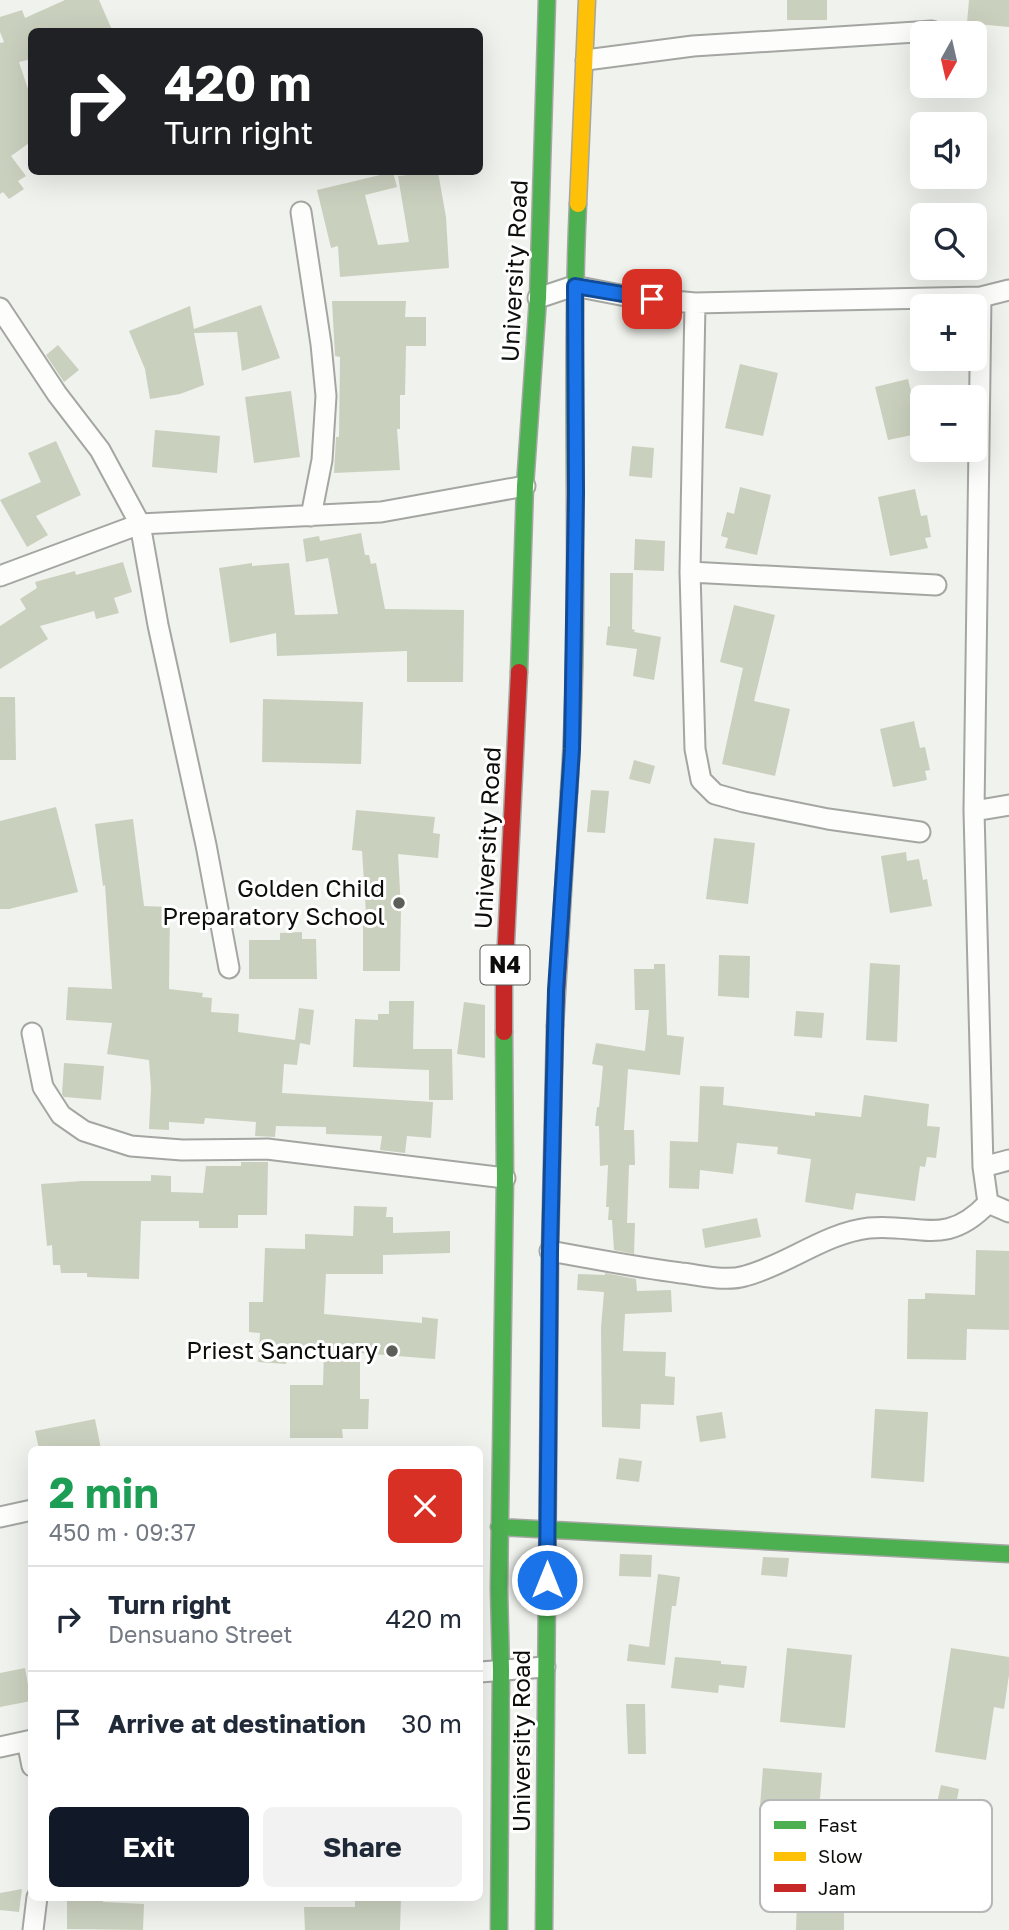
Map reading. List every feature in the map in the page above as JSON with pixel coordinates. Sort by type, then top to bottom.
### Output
[{"type":"main road","name":"University Road","points":[[499,1930],[499,1527],[505,1178],[503,984],[516,746],[525,486],[538,298],[547,0]]},
{"type":"main road","name":"University Road","points":[[544,1930],[550,1251],[556,990],[572,749],[576,493],[575,286],[587,0]]},
{"type":"main road","points":[[499,1527],[1009,1554]]},
{"type":"main road","points":[[487,1725],[500,1742]]},
{"type":"street","points":[[586,60],[693,46],[910,32]]},
{"type":"street","points":[[301,212],[321,344],[326,397],[322,460],[311,516]]},
{"type":"street","points":[[538,298],[575,286],[631,297],[695,303],[910,299]]},
{"type":"street","points":[[987,296],[1009,290]]},
{"type":"street","points":[[695,303],[690,572],[695,749],[701,780],[715,794],[744,802],[828,819],[920,832]]},
{"type":"street","points":[[0,308],[57,394],[100,450],[140,524],[160,639],[206,845],[229,968]]},
{"type":"street","points":[[981,371],[974,811],[983,1167],[988,1203]]},
{"type":"street","points":[[0,576],[140,524],[382,512],[525,486]]},
{"type":"street","points":[[690,572],[936,585]]},
{"type":"street","points":[[974,811],[1009,805]]},
{"type":"street","points":[[32,1033],[43,1087],[61,1115],[84,1131],[131,1146],[181,1150],[267,1149],[505,1178]]},
{"type":"street","points":[[983,1167],[1009,1160]]},
{"type":"street","points":[[550,1251],[677,1272],[727,1278],[743,1277],[858,1230],[945,1230],[976,1216],[988,1203]]},
{"type":"street","points":[[988,1203],[1009,1212]]},
{"type":"street","points":[[0,1517],[28,1511]]},
{"type":"street","points":[[483,1672],[545,1667]]},
{"type":"street","points":[[0,1747],[28,1740]]},
{"type":"street","points":[[33,1930],[37,1901]]},
{"type":"building","points":[[65,0],[99,0],[111,28],[28,28],[28,60],[19,62],[28,89],[28,144],[11,156],[26,176],[18,181],[24,189],[9,199],[3,192],[0,194],[0,43],[4,42],[0,32],[0,17],[22,10],[25,18]]},
{"type":"building","points":[[787,0],[827,0],[827,20],[787,20]]},
{"type":"building","points":[[969,0],[1009,0],[1009,27],[987,25],[987,21],[967,21]]},
{"type":"building","points":[[380,175],[394,175],[397,187],[365,195],[378,245],[409,242],[398,176],[439,175],[446,217],[449,268],[340,277],[338,246],[331,248],[317,190]]},
{"type":"building","points":[[332,301],[406,301],[405,317],[426,317],[426,346],[406,346],[405,395],[400,395],[400,429],[397,429],[400,470],[334,473],[336,437],[339,437],[340,357],[335,356]]},
{"type":"building","points":[[261,305],[280,358],[242,371],[237,332],[194,333],[204,385],[180,394],[150,399],[145,369],[129,331],[190,306],[194,329]]},
{"type":"building","points":[[58,345],[79,370],[64,382],[46,355]]},
{"type":"building","points":[[740,364],[778,373],[763,436],[725,428]]},
{"type":"building","points":[[908,379],[910,435],[888,440],[875,387]]},
{"type":"building","points":[[291,391],[300,457],[254,463],[245,397]]},
{"type":"building","points":[[155,430],[220,436],[217,473],[152,467]]},
{"type":"building","points":[[56,441],[81,495],[36,516],[48,535],[27,547],[0,500],[41,482],[28,453]]},
{"type":"building","points":[[632,446],[654,448],[652,478],[629,476]]},
{"type":"building","points":[[740,487],[771,495],[757,555],[725,548],[728,538],[721,536],[727,512],[734,514]]},
{"type":"building","points":[[915,489],[921,516],[927,515],[931,537],[925,538],[928,548],[890,556],[878,497]]},
{"type":"building","points":[[361,533],[365,555],[369,555],[371,564],[376,563],[385,609],[464,610],[463,682],[407,682],[407,651],[277,656],[276,633],[230,643],[219,568],[252,563],[252,566],[289,563],[295,615],[338,614],[328,558],[306,562],[303,539],[319,536],[320,541]]},
{"type":"building","points":[[635,539],[665,541],[664,571],[634,570]]},
{"type":"building","points":[[123,562],[132,592],[114,598],[119,613],[96,619],[94,611],[40,626],[48,639],[0,669],[0,626],[26,609],[20,599],[37,588],[35,582],[75,571],[76,575]]},
{"type":"building","points":[[610,573],[633,573],[634,632],[661,637],[654,680],[633,676],[637,649],[606,645],[608,626],[610,627]]},
{"type":"building","points":[[734,605],[775,615],[754,701],[790,709],[775,776],[722,764],[743,668],[720,662]]},
{"type":"building","points":[[0,697],[15,697],[16,760],[0,760]]},
{"type":"building","points":[[263,699],[363,702],[361,764],[262,762]]},
{"type":"building","points":[[914,721],[920,748],[925,747],[930,770],[925,771],[927,780],[893,787],[880,729]]},
{"type":"building","points":[[634,760],[655,766],[650,784],[629,779]]},
{"type":"building","points":[[591,790],[609,791],[605,833],[587,832]]},
{"type":"building","points":[[56,807],[78,892],[0,909],[0,821]]},
{"type":"building","points":[[356,810],[435,817],[433,833],[440,834],[438,858],[398,854],[400,971],[363,971],[363,913],[366,913],[362,851],[352,850]]},
{"type":"building","points":[[133,819],[144,906],[170,907],[169,989],[203,993],[202,997],[212,998],[211,1012],[239,1014],[238,1032],[295,1040],[299,1008],[314,1010],[310,1045],[300,1043],[297,1065],[284,1064],[282,1093],[433,1102],[431,1138],[407,1136],[405,1153],[380,1150],[382,1136],[326,1134],[326,1127],[276,1126],[275,1137],[255,1136],[256,1122],[205,1118],[204,1124],[169,1122],[169,1130],[149,1129],[149,1060],[107,1054],[112,1023],[66,1020],[68,987],[112,989],[105,885],[103,886],[95,824]]},
{"type":"building","points":[[714,838],[755,843],[748,904],[706,899]]},
{"type":"building","points":[[906,852],[907,861],[919,859],[923,880],[927,879],[932,906],[890,913],[881,856]]},
{"type":"building","points":[[302,932],[302,939],[316,939],[317,979],[249,979],[249,940],[280,940],[280,933]]},
{"type":"building","points":[[719,955],[750,956],[749,998],[718,996]]},
{"type":"building","points":[[870,963],[900,965],[897,1042],[866,1040]]},
{"type":"building","points":[[654,964],[665,964],[667,1035],[684,1037],[680,1075],[628,1069],[624,1130],[634,1130],[635,1165],[629,1165],[627,1223],[635,1223],[634,1254],[614,1250],[612,1220],[608,1220],[609,1207],[606,1207],[608,1165],[600,1166],[599,1126],[595,1126],[603,1066],[592,1064],[596,1043],[645,1051],[649,1010],[635,1010],[634,969],[654,969]]},
{"type":"building","points":[[389,1001],[414,1001],[413,1049],[452,1049],[453,1100],[429,1100],[429,1070],[353,1067],[355,1019],[378,1020],[378,1014],[389,1014]]},
{"type":"building","points":[[464,1002],[485,1005],[485,1058],[457,1054]]},
{"type":"building","points":[[796,1011],[824,1013],[822,1038],[794,1036]]},
{"type":"building","points":[[64,1063],[104,1066],[101,1100],[64,1097]]},
{"type":"building","points":[[700,1086],[724,1087],[723,1105],[815,1116],[815,1112],[861,1117],[864,1095],[929,1104],[927,1126],[940,1127],[936,1158],[927,1157],[925,1167],[920,1166],[915,1201],[856,1193],[853,1210],[805,1202],[811,1159],[777,1154],[778,1147],[737,1143],[733,1174],[700,1170],[699,1189],[669,1188],[670,1141],[698,1142]]},
{"type":"building","points":[[241,1162],[268,1162],[267,1215],[238,1215],[238,1228],[199,1228],[199,1221],[141,1221],[139,1279],[61,1273],[60,1265],[53,1265],[52,1245],[47,1246],[41,1184],[151,1181],[151,1175],[171,1176],[171,1192],[203,1193],[206,1166],[241,1166]]},
{"type":"building","points":[[354,1206],[387,1207],[386,1217],[393,1217],[393,1233],[450,1231],[450,1253],[383,1255],[383,1274],[326,1274],[324,1314],[422,1323],[422,1317],[438,1319],[435,1359],[360,1353],[360,1399],[369,1399],[368,1429],[342,1429],[343,1438],[290,1438],[290,1385],[323,1385],[324,1352],[287,1348],[286,1364],[258,1362],[260,1333],[249,1332],[249,1302],[263,1302],[265,1248],[305,1249],[305,1234],[353,1236]]},
{"type":"building","points":[[757,1218],[761,1237],[705,1248],[702,1229]]},
{"type":"building","points":[[976,1250],[1009,1251],[1009,1330],[967,1329],[966,1360],[907,1359],[908,1299],[925,1299],[925,1293],[975,1295]]},
{"type":"building","points":[[605,1273],[636,1279],[637,1291],[671,1290],[672,1312],[625,1314],[623,1351],[666,1352],[665,1376],[675,1377],[674,1405],[641,1404],[640,1429],[602,1427],[601,1328],[604,1292],[577,1290],[578,1274]]},
{"type":"building","points":[[875,1409],[928,1412],[924,1482],[871,1478]]},
{"type":"building","points":[[722,1412],[726,1438],[700,1442],[696,1416]]},
{"type":"building","points":[[95,1419],[100,1446],[38,1446],[35,1431]]},
{"type":"building","points":[[619,1458],[642,1461],[639,1482],[616,1479]]},
{"type":"building","points":[[620,1554],[652,1555],[651,1577],[619,1576]]},
{"type":"building","points":[[763,1557],[789,1558],[787,1577],[761,1575]]},
{"type":"building","points":[[658,1574],[680,1577],[676,1606],[672,1606],[665,1665],[627,1661],[629,1644],[649,1647]]},
{"type":"building","points":[[787,1648],[852,1655],[845,1728],[780,1722]]},
{"type":"building","points":[[951,1648],[1009,1657],[1004,1709],[994,1707],[986,1760],[935,1752]]},
{"type":"building","points":[[675,1657],[747,1666],[744,1688],[719,1685],[718,1693],[671,1688]]},
{"type":"building","points":[[25,1668],[28,1702],[0,1707],[0,1673]]},
{"type":"building","points":[[626,1704],[645,1704],[646,1754],[628,1754]]},
{"type":"building","points":[[763,1768],[822,1773],[820,1800],[761,1800]]},
{"type":"building","points":[[941,1785],[959,1789],[957,1800],[938,1800]]},
{"type":"building","points":[[22,1889],[19,1912],[0,1910],[0,1893]]},
{"type":"building","points":[[67,1901],[144,1904],[143,1930],[67,1929]]},
{"type":"building","points":[[355,1901],[401,1901],[400,1930],[305,1930],[304,1907],[355,1907]]},
{"type":"building","points":[[797,1912],[844,1912],[844,1930],[796,1930]]},
{"type":"traffic: fast","points":[[519,672],[525,486],[538,298],[547,0]]},
{"type":"traffic: fast","points":[[569,792],[575,645],[578,204]]},
{"type":"traffic: fast","points":[[544,1930],[550,1251],[555,1026]]},
{"type":"traffic: fast","points":[[499,1930],[504,1032]]},
{"type":"traffic: fast","points":[[499,1527],[1009,1554]]},
{"type":"traffic: slow","points":[[578,204],[587,0]]},
{"type":"traffic: jam","points":[[504,1032],[519,672]]},
{"type":"traffic: jam","points":[[555,1026],[569,792]]},
{"type":"place","name":"Golden Child Preparatory School","points":[[399,903]]},
{"type":"place","name":"Priest Sanctuary","points":[[392,1351]]},
{"type":"route","points":[[547,1580],[556,990],[572,749],[576,493],[575,286],[652,299]]}]
